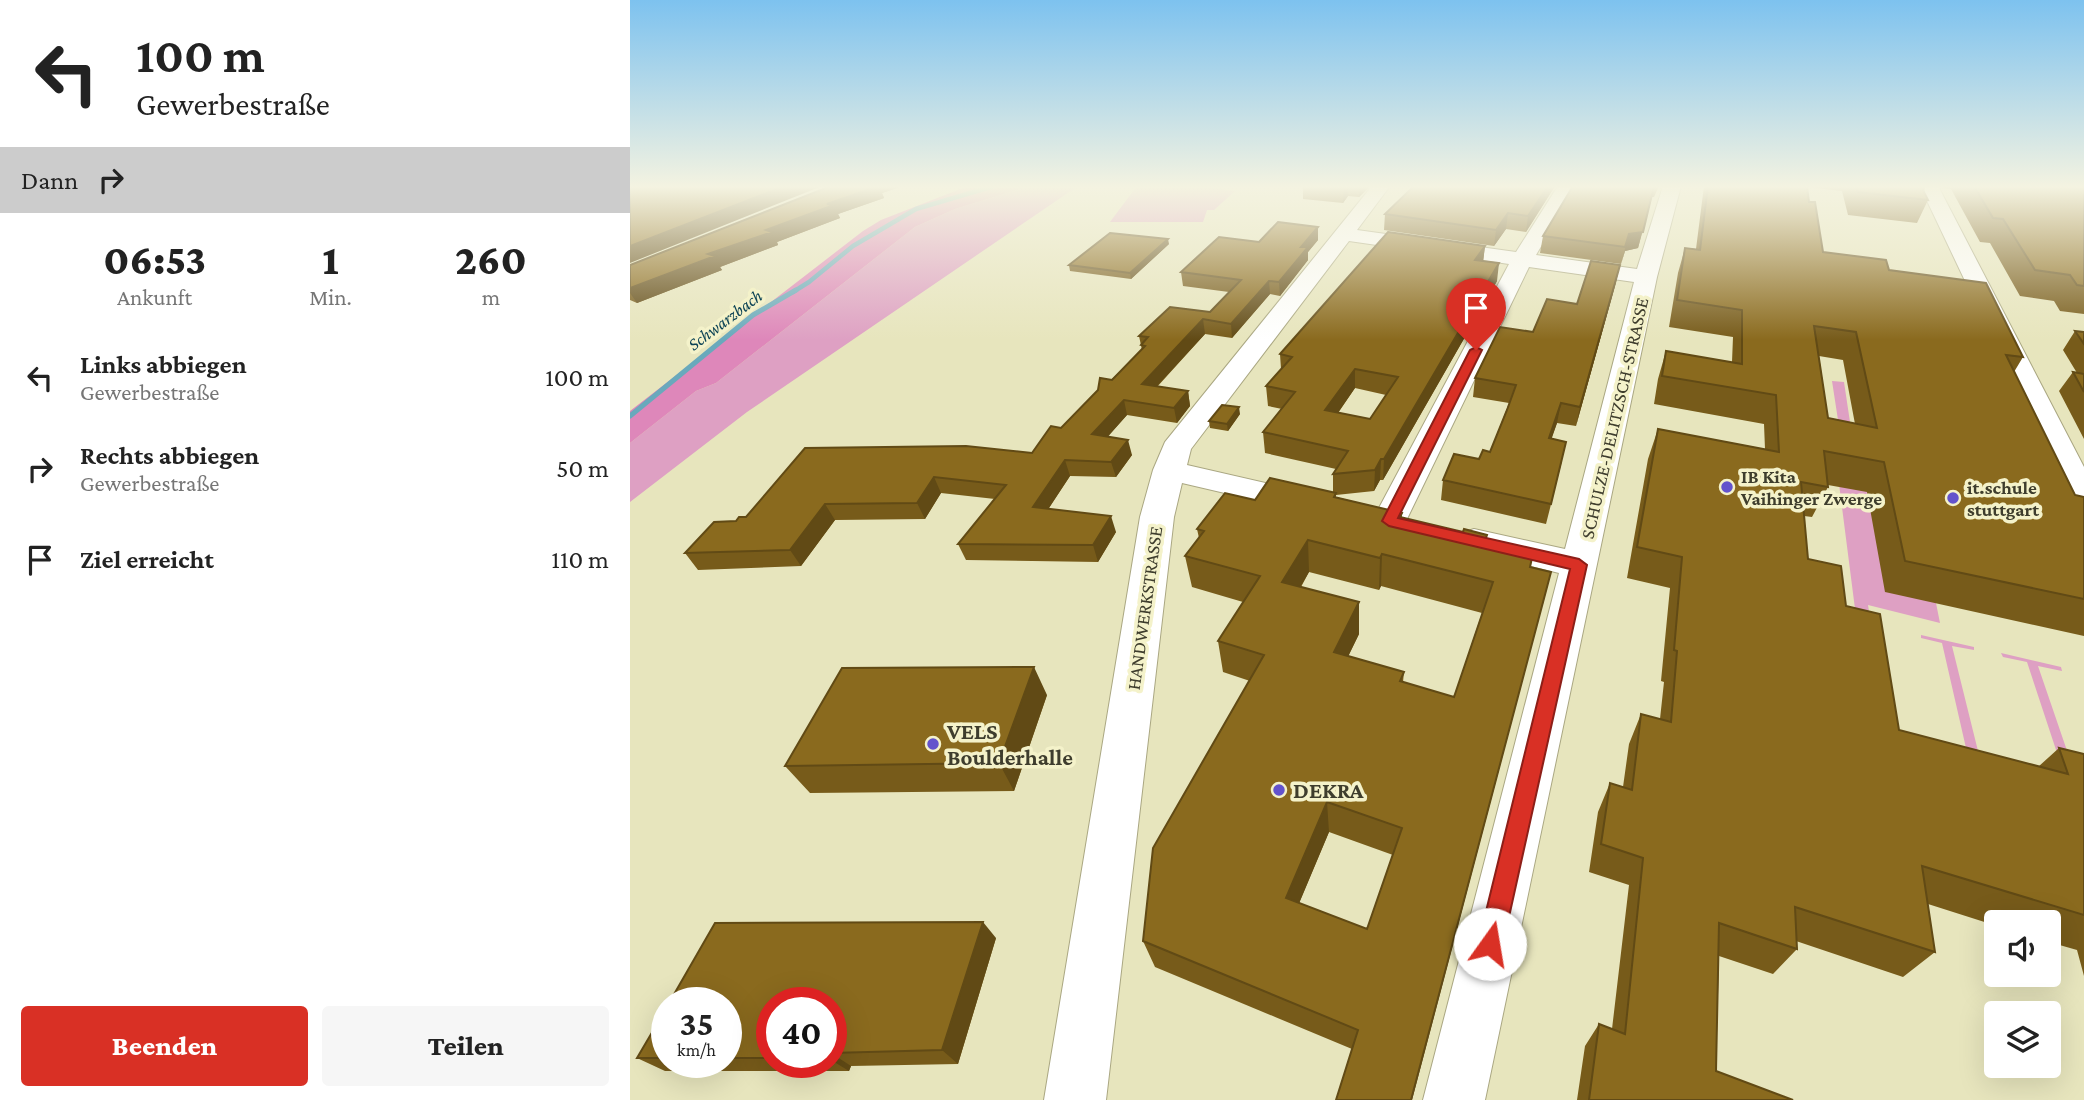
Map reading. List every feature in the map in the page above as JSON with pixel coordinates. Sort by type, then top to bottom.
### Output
[{"type":"street","name":"HANDWERKSTRASSE","points":[[1074,1100],[1157,517],[1169,470],[1177,448],[1341,237]]},
{"type":"street","points":[[1367,237],[1646,277]]},
{"type":"street","points":[[1388,521],[1536,237]]},
{"type":"street","name":"SCHULZE-DELITZSCH-STRASSE","points":[[1454,1100],[1657,237]]},
{"type":"street","points":[[1955,237],[2084,498]]},
{"type":"street","points":[[1169,470],[1579,565]]},
{"type":"shaded area","points":[[855,237],[902,237],[716,383],[696,391],[630,443],[630,411]]},
{"type":"shaded area","points":[[902,237],[1003,237],[747,412],[630,502],[630,443],[696,391],[716,383]]},
{"type":"shaded area","points":[[1832,381],[1844,382],[1850,422],[1838,420]]},
{"type":"shaded area","points":[[1838,476],[1865,481],[1936,603],[1940,623],[1868,605],[1888,729],[1870,726]]},
{"type":"shaded area","points":[[1921,635],[1974,647],[1974,650],[1952,646],[1978,751],[1966,748],[1942,643],[1921,638]]},
{"type":"shaded area","points":[[2001,653],[2061,667],[2062,671],[2038,666],[2076,777],[2064,774],[2027,662],[2003,657]]},
{"type":"building","points":[[630,237],[652,237],[630,246]]},
{"type":"building","points":[[700,237],[756,237],[708,254],[715,256],[630,288],[630,265]]},
{"type":"building","points":[[1104,237],[1168,239],[1130,273],[1069,265]]},
{"type":"building","points":[[1219,237],[1259,242],[1263,237],[1309,237],[1301,247],[1308,247],[1279,282],[1269,281],[1231,324],[1203,319],[1142,384],[1188,391],[1174,408],[1124,400],[1092,434],[1128,440],[1111,462],[1065,460],[1033,507],[1111,516],[1093,545],[958,544],[1006,485],[934,477],[917,503],[825,504],[790,550],[685,553],[714,522],[736,521],[739,517],[746,517],[805,448],[966,446],[1032,453],[1051,426],[1061,428],[1098,390],[1100,378],[1112,380],[1145,346],[1141,345],[1148,337],[1139,336],[1170,307],[1210,312],[1241,280],[1181,272]]},
{"type":"building","points":[[1383,237],[1425,237],[1485,246],[1475,260],[1499,263],[1375,470],[1333,474],[1348,451],[1263,432],[1295,392],[1266,386],[1292,357],[1280,354]],"holes":[[[1355,369],[1398,377],[1370,419],[1325,410]]]},
{"type":"building","points":[[1553,237],[1628,237],[1625,247]]},
{"type":"building","points":[[1702,237],[1821,237],[1823,252],[1886,260],[1889,270],[1986,283],[2023,357],[2006,355],[2075,495],[2084,497],[2084,599],[1905,561],[1884,462],[1824,451],[1828,487],[1801,482],[1808,559],[1841,566],[1846,606],[1880,614],[1899,730],[2068,774],[2059,748],[2084,754],[2084,915],[1922,866],[1935,952],[1795,907],[1797,949],[1719,923],[1716,1071],[1793,1100],[1589,1100],[1599,1024],[1625,1034],[1643,858],[1601,844],[1610,783],[1632,790],[1641,714],[1671,722],[1682,557],[1637,547],[1658,429],[1779,452],[1776,395],[1662,376],[1666,351],[1742,364],[1742,310],[1677,300],[1685,248],[1700,250]],"holes":[[[1814,326],[1856,332],[1877,428],[1828,418]]]},
{"type":"building","points":[[2015,237],[2084,237],[2084,286],[2077,285],[2070,275],[2035,270]]},
{"type":"building","points":[[1591,261],[1620,265],[1580,407],[1561,403],[1549,438],[1566,442],[1551,504],[1443,480],[1454,454],[1479,459],[1483,450],[1490,452],[1507,410],[1516,385],[1475,378],[1500,327],[1533,332],[1547,299],[1577,304]]},
{"type":"building","points":[[2075,331],[2084,332],[2084,344]]},
{"type":"building","points":[[2073,372],[2084,374],[2084,392]]},
{"type":"building","points":[[1222,405],[1239,407],[1227,424],[1209,421]]},
{"type":"building","points":[[1270,478],[1336,493],[1334,497],[1402,513],[1400,517],[1487,535],[1484,543],[1519,551],[1518,555],[1532,558],[1530,567],[1551,572],[1411,1100],[1336,1100],[1358,1030],[1143,941],[1153,848],[1264,655],[1218,641],[1260,576],[1185,556],[1204,531],[1197,529],[1225,493],[1255,500]],"holes":[[[1308,540],[1380,558],[1382,554],[1493,582],[1454,697],[1400,681],[1404,672],[1334,652],[1359,602],[1282,582]],[[1327,802],[1402,828],[1367,929],[1286,898]]]},
{"type":"building","points":[[1034,667],[999,763],[785,766],[842,668]]},
{"type":"building","points":[[983,922],[942,1050],[847,1053],[847,987],[756,987],[756,1058],[742,1058],[742,987],[678,987],[715,923]]},
{"type":"building","points":[[651,1034],[651,1058],[637,1058]]},
{"type":"waterway","name":"Schwarzbach","points":[[793,292],[868,237]]},
{"type":"waterway","name":"Schwarzbach","points":[[630,416],[753,315],[796,290]]},
{"type":"place","name":"IB Kita Vaihinger Zwerge","points":[[1727,487]]},
{"type":"place","name":"it.schule stuttgart","points":[[1953,498]]},
{"type":"place","name":"VELS Boulderhalle","points":[[933,744]]},
{"type":"place","name":"DEKRA","points":[[1279,790]]},
{"type":"route","points":[[1476,350],[1389,521],[1579,565],[1490,944]]}]
